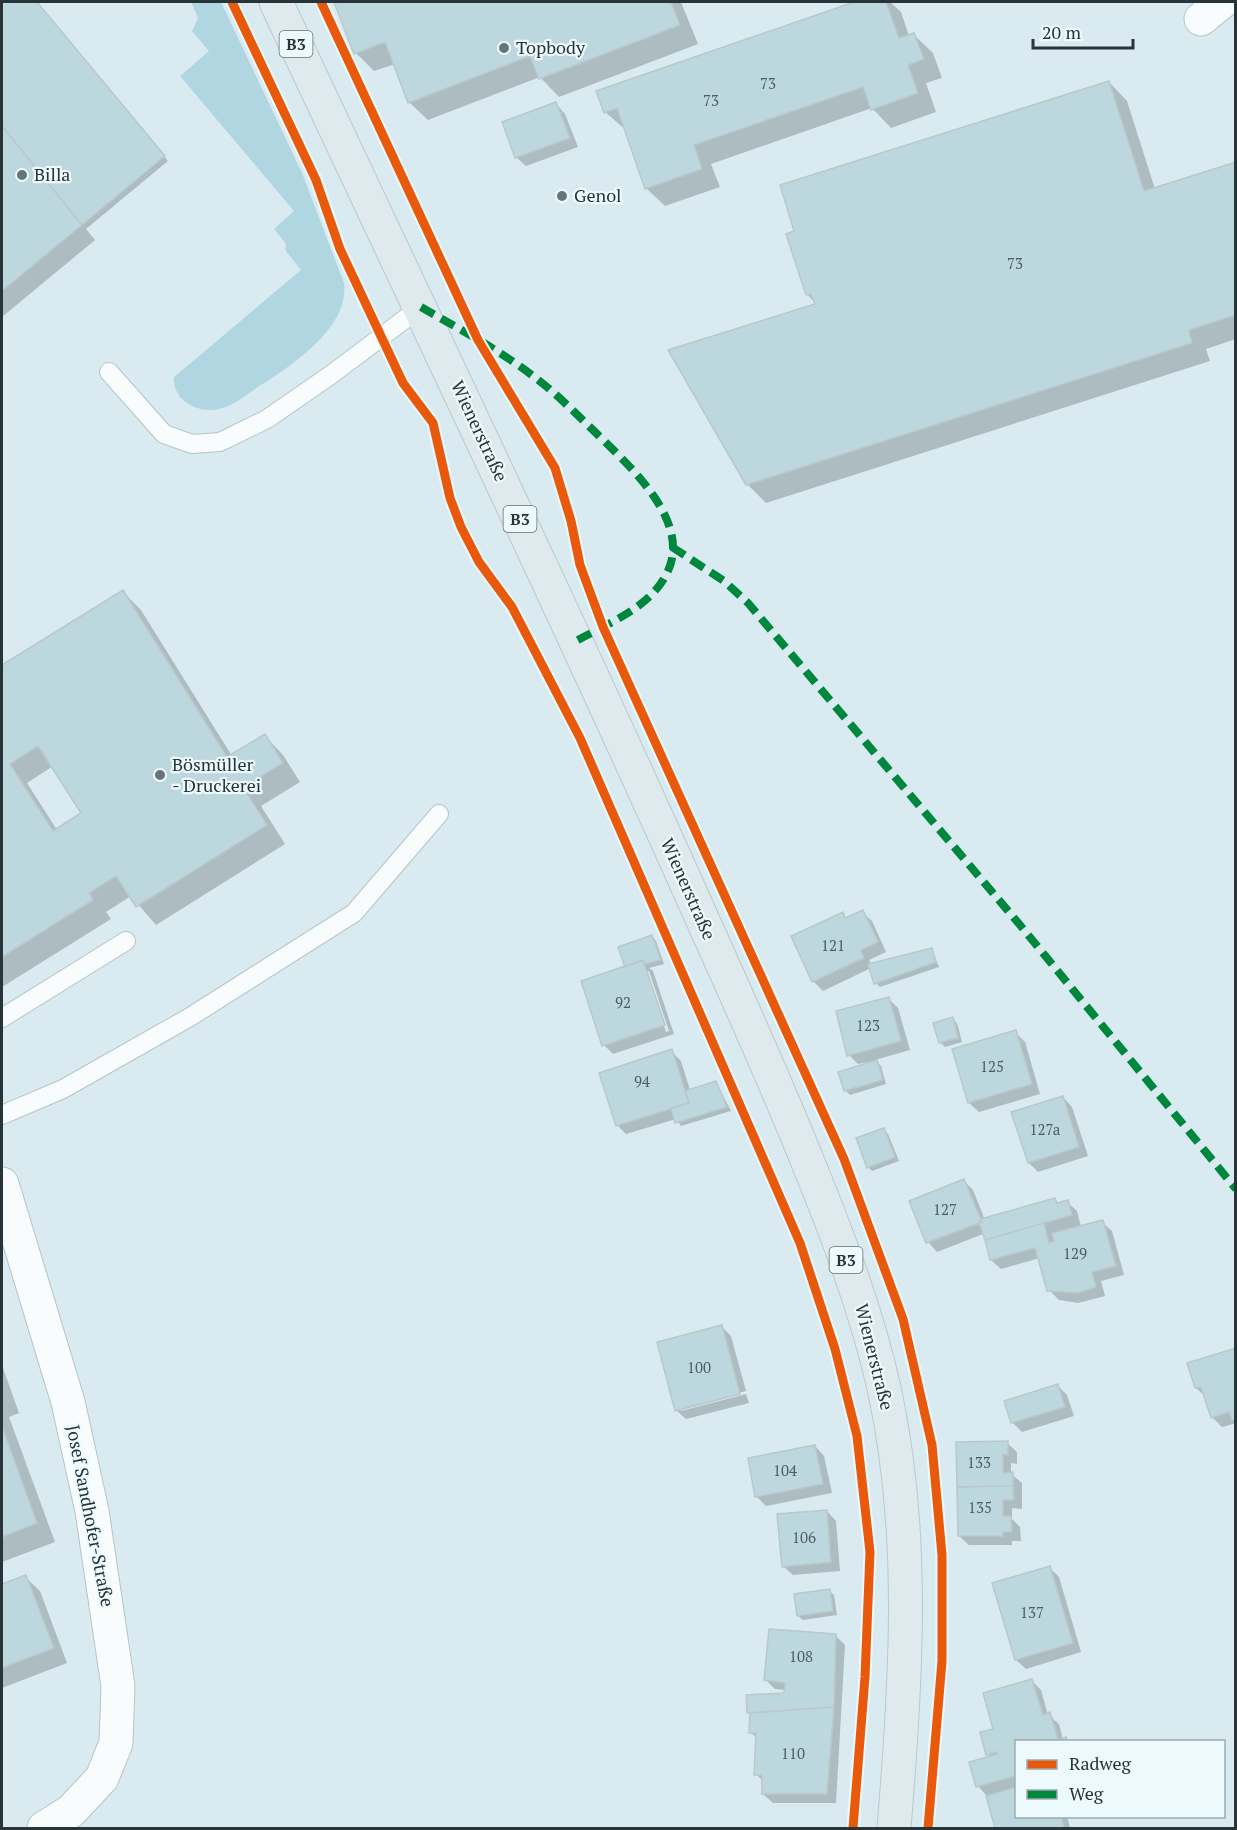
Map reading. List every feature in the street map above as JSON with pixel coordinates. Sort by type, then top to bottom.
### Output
[{"type":"main road","name":"Wienerstraße","points":[[276,2],[421,307],[618,732],[787,1111],[831,1218],[862,1306],[886,1398],[898,1472],[904,1544],[905,1642],[894,1828]]},
{"type":"street","name":"Josef Sandhofer-Straße","points":[[2,1184],[68,1402],[92,1511],[118,1686],[116,1743],[102,1778],[71,1811],[44,1828]]},
{"type":"lane","points":[[109,372],[164,434],[192,444],[220,442],[267,420],[421,307]]},
{"type":"lane","points":[[2,1115],[63,1089],[190,1017],[354,913],[439,814]]},
{"type":"lane","points":[[2,1018],[126,941]]},
{"type":"shaded area","points":[[191,2],[221,2],[302,173],[344,283],[343,300],[337,316],[314,345],[284,370],[242,398],[229,406],[214,410],[198,408],[181,398],[176,391],[174,377],[301,270],[285,250],[286,244],[274,229],[294,211],[180,76],[209,51],[192,31],[198,18]]},
{"type":"building","points":[[2,2],[37,2],[165,156],[82,225],[2,126]]},
{"type":"building","name":"Topbody","points":[[334,2],[671,2],[680,25],[539,79],[530,56],[408,103],[385,42],[354,54]]},
{"type":"building","points":[[854,2],[886,2],[899,38],[914,33],[924,59],[908,65],[918,93],[871,110],[863,87],[694,145],[702,169],[645,189],[617,108],[604,113],[596,91]]},
{"type":"building","points":[[1109,81],[1144,191],[1236,162],[1236,315],[1189,330],[1192,343],[746,485],[668,350],[815,304],[811,294],[806,295],[786,234],[794,231],[780,185]]},
{"type":"building","points":[[556,102],[570,138],[515,158],[502,122]]},
{"type":"building","name":"Billa","points":[[2,126],[82,225],[2,291]]},
{"type":"building","name":"Bösmüller - Druckerei","points":[[123,590],[227,757],[265,734],[283,763],[243,787],[267,825],[136,907],[116,876],[89,893],[93,900],[2,957],[2,665]],"holes":[[[38,746],[81,813],[53,831],[10,764]]]},
{"type":"building","points":[[863,910],[878,942],[861,950],[864,958],[812,982],[791,936],[843,912],[845,918]]},
{"type":"building","points":[[652,935],[661,960],[645,964],[643,960],[625,967],[618,947]]},
{"type":"building","points":[[932,948],[936,962],[874,984],[868,964]]},
{"type":"building","points":[[643,960],[665,1025],[602,1046],[581,981]]},
{"type":"building","points":[[889,997],[901,1041],[847,1056],[836,1011]]},
{"type":"building","points":[[953,1017],[958,1038],[939,1043],[933,1023]]},
{"type":"building","points":[[1016,1030],[1032,1084],[968,1103],[952,1049]]},
{"type":"building","points":[[672,1049],[689,1103],[616,1126],[599,1073]]},
{"type":"building","points":[[877,1060],[883,1080],[844,1091],[838,1072]]},
{"type":"building","points":[[716,1081],[727,1107],[675,1123],[671,1108],[689,1103],[685,1091]]},
{"type":"building","points":[[1063,1096],[1079,1147],[1028,1163],[1011,1112]]},
{"type":"building","points":[[884,1128],[895,1157],[867,1168],[856,1138]]},
{"type":"building","points":[[964,1179],[982,1222],[926,1243],[909,1201]]},
{"type":"building","points":[[1055,1198],[1057,1203],[1068,1200],[1072,1215],[985,1240],[979,1223],[981,1219]]},
{"type":"building","points":[[1103,1220],[1116,1266],[1092,1272],[1096,1287],[1078,1293],[1047,1291],[1035,1248],[990,1260],[985,1240],[1044,1223],[1049,1243],[1054,1241],[1052,1233]]},
{"type":"building","points":[[722,1325],[740,1394],[675,1411],[657,1342]]},
{"type":"building","points":[[1236,1348],[1236,1419],[1232,1420],[1229,1412],[1211,1418],[1201,1387],[1195,1388],[1187,1363]]},
{"type":"building","points":[[1058,1384],[1065,1407],[1011,1423],[1004,1401]]},
{"type":"building","points":[[2,1426],[37,1523],[2,1537]]},
{"type":"building","points":[[1008,1441],[1008,1455],[1003,1454],[1003,1473],[1013,1472],[1013,1486],[957,1487],[956,1442]]},
{"type":"building","points":[[815,1445],[823,1484],[755,1497],[748,1458]]},
{"type":"building","points":[[1013,1486],[1014,1500],[1003,1500],[1003,1516],[1011,1516],[1012,1532],[1003,1532],[1003,1536],[958,1536],[957,1487]]},
{"type":"building","points":[[827,1510],[831,1562],[782,1567],[777,1514]]},
{"type":"building","points":[[1050,1566],[1073,1643],[1015,1660],[992,1583]]},
{"type":"building","points":[[26,1575],[54,1648],[2,1668],[2,1584]]},
{"type":"building","points":[[830,1589],[833,1611],[797,1616],[794,1594]]},
{"type":"building","points":[[769,1629],[836,1634],[834,1707],[747,1713],[746,1695],[784,1693],[785,1683],[764,1680]]},
{"type":"building","points":[[1032,1679],[1043,1715],[1050,1712],[1058,1740],[1015,1740],[1015,1776],[976,1787],[969,1762],[998,1754],[997,1752],[986,1755],[980,1732],[993,1729],[983,1693]]},
{"type":"building","points":[[834,1707],[827,1794],[762,1794],[762,1775],[754,1775],[756,1733],[749,1733],[750,1713]]},
{"type":"building","points":[[1015,1787],[1015,1818],[1062,1818],[1064,1828],[995,1828],[986,1796]]},
{"type":"marked path","points":[[421,307],[506,357],[549,389],[639,477],[665,515],[672,535],[673,555],[659,587],[626,614],[576,641]]},
{"type":"marked path","points":[[672,547],[724,581],[748,603],[1020,925],[1236,1189]]},
{"type":"cycle path","points":[[232,2],[316,180],[340,249],[403,383],[433,423],[450,498],[461,527],[479,562],[512,607],[580,738],[800,1243],[835,1349],[857,1436],[870,1552],[865,1677],[853,1828]]},
{"type":"cycle path","points":[[321,2],[478,340],[555,468],[571,521],[580,565],[603,627],[844,1159],[903,1319],[932,1445],[942,1555],[942,1661],[928,1828]]},
{"type":"place","name":"Topbody","points":[[504,48]]},
{"type":"place","name":"Billa","points":[[22,175]]},
{"type":"place","name":"Genol","points":[[562,196]]},
{"type":"place","name":"Bösmüller - Druckerei","points":[[160,775]]}]
